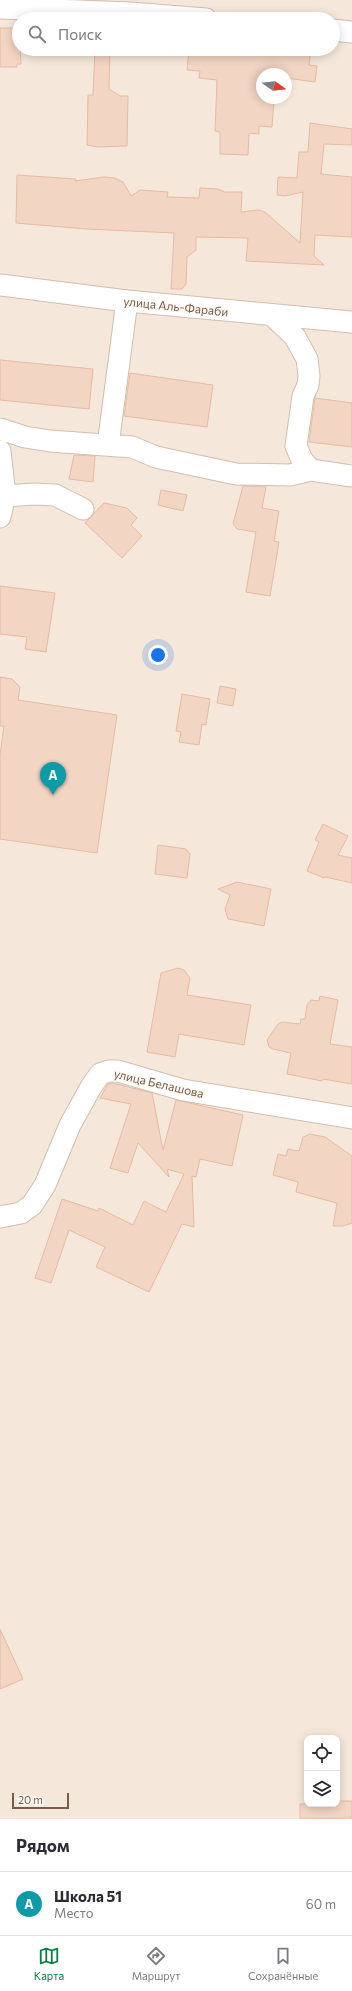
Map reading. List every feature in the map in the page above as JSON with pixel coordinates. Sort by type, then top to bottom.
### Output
[{"type":"street","points":[[0,8],[104,12]]},
{"type":"street","points":[[340,31],[352,32]]},
{"type":"street","name":"улица Аль-Фараби","points":[[0,285],[127,301],[273,316],[352,322]]},
{"type":"street","points":[[108,445],[127,301]]},
{"type":"street","points":[[273,316],[295,337],[307,359],[308,385],[302,396],[296,446],[302,460],[311,470]]},
{"type":"street","points":[[0,429],[25,437],[50,441],[132,447],[156,457],[236,474],[290,475],[311,470],[352,476]]},
{"type":"street","points":[[0,451],[5,496],[0,517]]},
{"type":"street","points":[[5,496],[34,494],[55,495],[83,509]]},
{"type":"street","name":"улица Белашова","points":[[0,1217],[21,1213],[32,1205],[45,1185],[70,1125],[90,1086],[100,1074],[109,1071],[118,1071],[183,1090],[352,1118]]},
{"type":"shaded area","points":[[0,0],[352,0],[352,1819],[0,1819]]},
{"type":"building","points":[[0,28],[12,28],[12,56],[21,56],[21,64],[17,64],[17,67],[0,67]]},
{"type":"building","points":[[95,56],[110,56],[109,89],[120,96],[128,96],[127,146],[97,147],[87,145],[88,95],[93,95]]},
{"type":"building","points":[[188,56],[310,56],[309,65],[317,66],[315,82],[292,79],[292,68],[256,68],[256,104],[274,104],[272,127],[259,126],[259,134],[249,133],[248,155],[220,154],[220,132],[215,131],[217,80],[199,78],[200,71],[187,70]]},
{"type":"building","points":[[310,123],[352,129],[352,145],[324,144],[321,174],[352,177],[352,237],[315,235],[314,256],[324,265],[246,261],[248,238],[196,237],[196,250],[187,257],[186,284],[182,289],[171,289],[174,233],[87,229],[16,223],[17,175],[76,179],[75,181],[104,177],[115,178],[123,182],[131,196],[140,190],[168,192],[167,197],[199,198],[200,188],[218,189],[225,192],[242,192],[241,212],[258,210],[265,212],[300,243],[303,192],[285,196],[277,195],[278,177],[297,178],[299,152],[308,152]]},
{"type":"building","points":[[0,360],[93,369],[89,409],[0,400]]},
{"type":"building","points":[[130,373],[213,385],[207,427],[124,416]]},
{"type":"building","points":[[315,398],[352,403],[352,447],[309,442]]},
{"type":"building","points":[[74,455],[95,456],[93,482],[69,479]]},
{"type":"building","points":[[243,486],[266,487],[262,508],[279,511],[274,541],[279,542],[270,596],[246,592],[256,532],[237,529],[233,524]]},
{"type":"building","points":[[161,490],[187,495],[183,511],[158,505]]},
{"type":"building","points":[[104,503],[127,508],[137,518],[131,525],[142,536],[122,558],[85,523]]},
{"type":"building","points":[[0,586],[55,593],[46,652],[25,649],[27,637],[0,634]]},
{"type":"building","points":[[0,677],[12,679],[20,687],[18,700],[117,715],[97,853],[0,839],[0,755],[4,726],[0,726]]},
{"type":"building","points":[[220,686],[236,689],[233,706],[217,703]]},
{"type":"building","points":[[182,694],[210,699],[206,725],[202,724],[199,745],[179,742],[181,732],[176,731]]},
{"type":"building","points":[[323,824],[348,836],[338,855],[352,858],[352,883],[324,878],[307,871],[319,842],[315,840]]},
{"type":"building","points":[[158,845],[186,849],[190,854],[187,878],[155,874]]},
{"type":"building","points":[[237,882],[271,889],[264,926],[228,919],[225,909],[230,895],[218,889]]},
{"type":"building","points":[[178,968],[184,970],[190,978],[187,995],[251,1005],[244,1045],[179,1034],[175,1057],[147,1052],[161,973]]},
{"type":"building","points":[[320,996],[338,1000],[330,1044],[352,1047],[352,1084],[323,1079],[322,1081],[287,1074],[291,1053],[269,1047],[267,1040],[278,1024],[282,1022],[300,1024],[301,1019],[305,1019],[307,1005],[311,1000],[319,1001]]},
{"type":"building","points":[[113,1083],[152,1093],[163,1150],[176,1100],[243,1115],[232,1166],[200,1159],[196,1177],[192,1176],[194,1227],[182,1224],[149,1292],[96,1267],[105,1247],[69,1230],[51,1283],[35,1278],[62,1199],[98,1211],[99,1208],[133,1225],[144,1201],[166,1212],[184,1174],[167,1169],[169,1177],[138,1143],[128,1173],[110,1168],[131,1104],[100,1098],[108,1084]]},
{"type":"building","points":[[310,1134],[325,1137],[352,1156],[352,1223],[343,1226],[333,1226],[337,1203],[296,1192],[298,1182],[273,1175],[278,1154],[286,1156],[288,1149],[299,1151],[303,1137]]},
{"type":"building","points":[[0,1629],[23,1679],[0,1689]]},
{"type":"building","points":[[340,1801],[352,1801],[352,1818],[300,1819],[300,1804],[304,1804],[304,1807],[340,1807]]},
{"type":"place","name":"Школа 51","points":[[53,795]]}]
